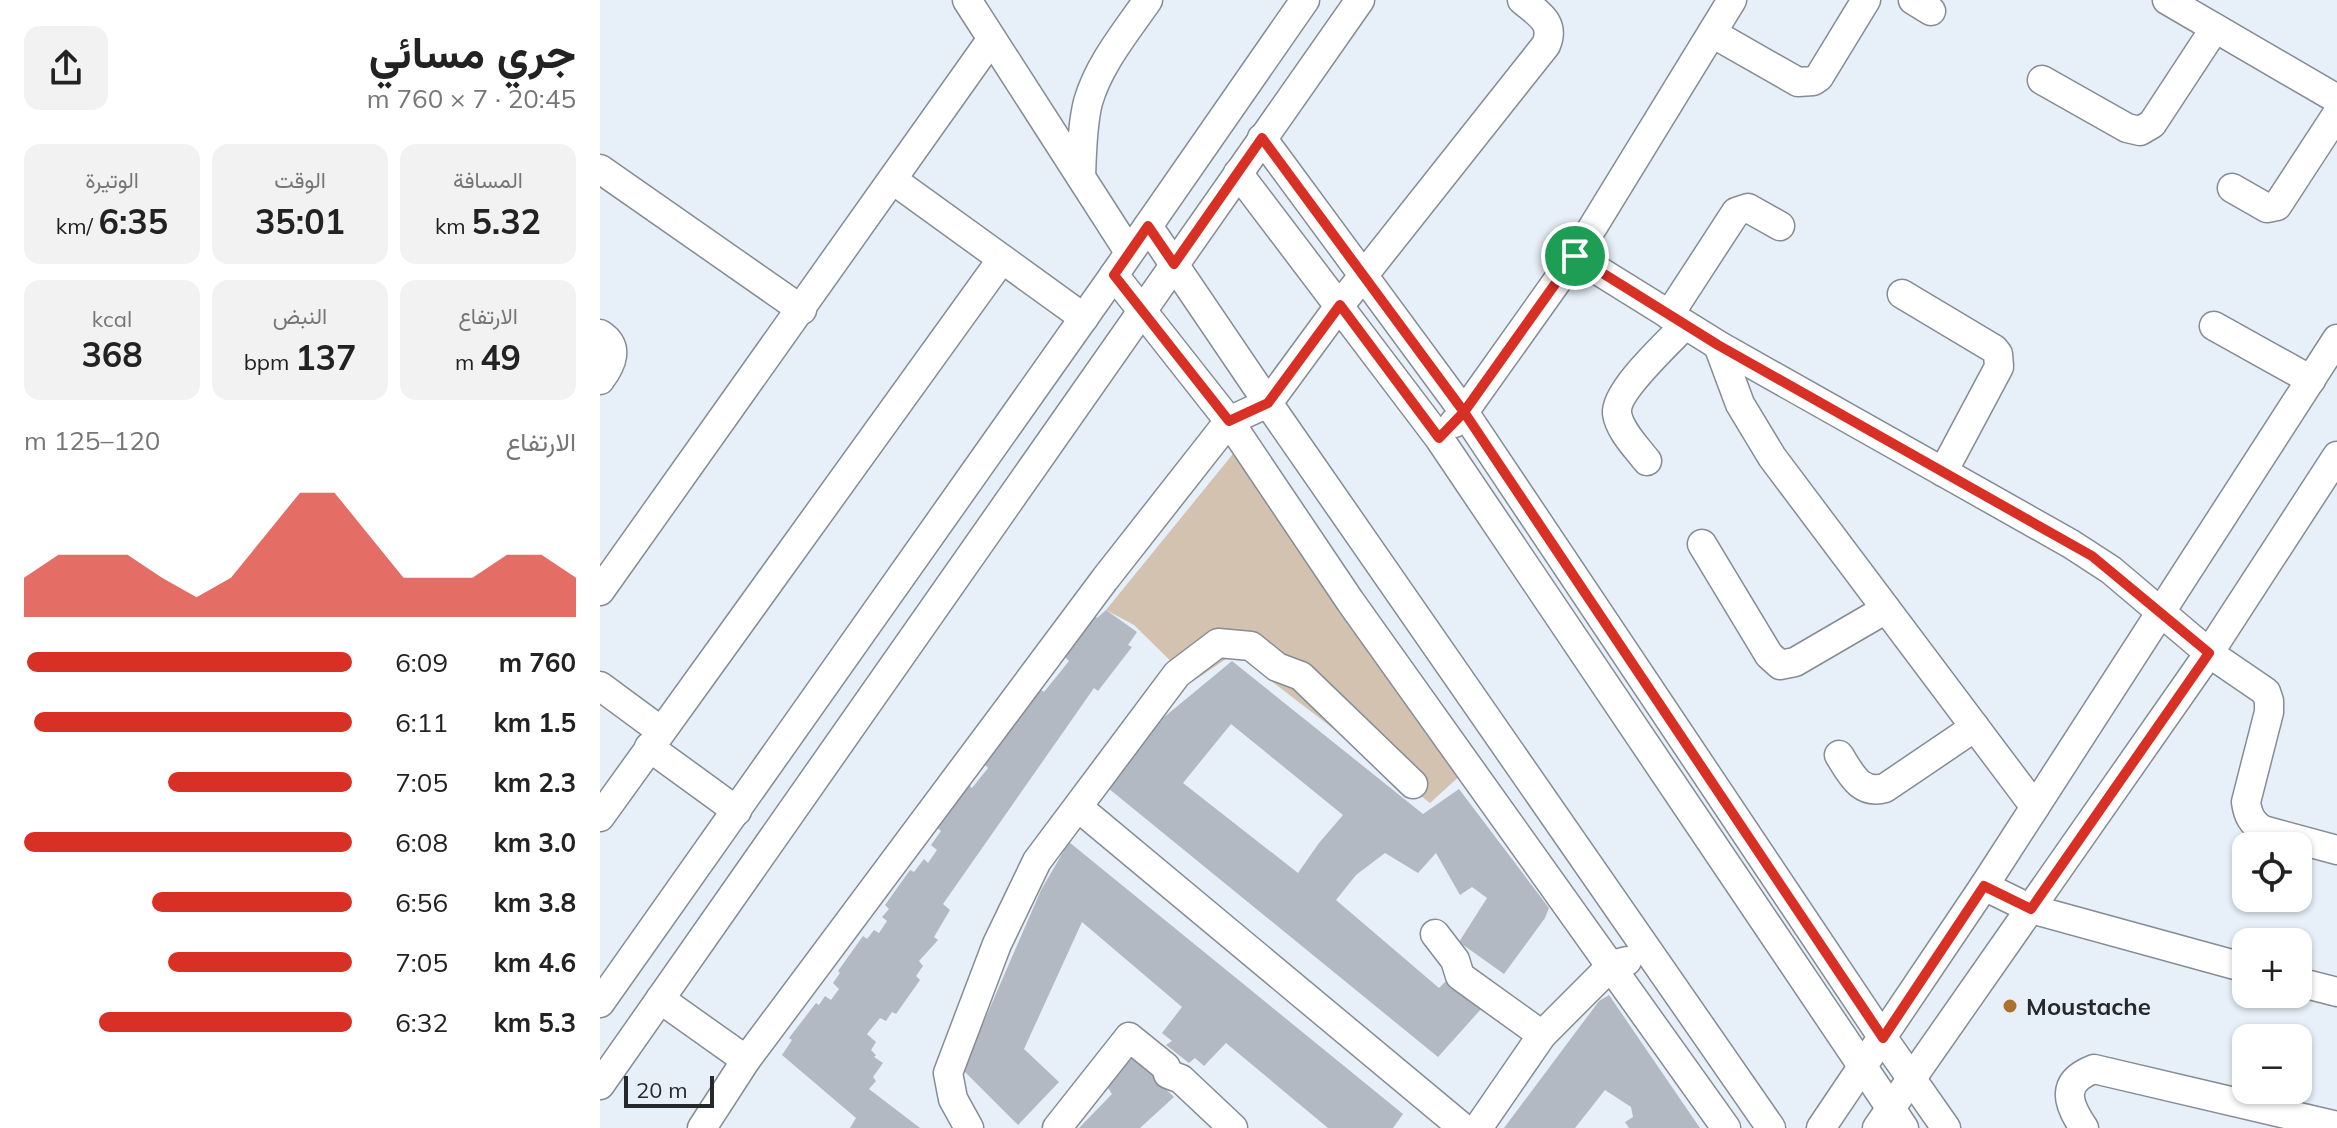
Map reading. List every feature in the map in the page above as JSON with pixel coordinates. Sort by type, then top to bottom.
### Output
[{"type":"street","points":[[967,0],[1081,177],[1141,311],[1229,421],[1350,601],[1726,1128]]},
{"type":"street","points":[[1081,177],[1084,124],[1095,84],[1104,65],[1148,0]]},
{"type":"street","points":[[637,949],[655,951],[674,968],[661,998],[630,1017],[604,997],[637,949],[737,811],[1122,264],[1305,0]]},
{"type":"street","points":[[600,1085],[1360,0]]},
{"type":"street","points":[[702,1128],[746,1060],[1058,641],[1229,421],[1268,403],[1364,274],[1546,45],[1550,27],[1522,0]]},
{"type":"street","points":[[1439,438],[1464,412],[1575,256],[1732,0]]},
{"type":"street","points":[[1712,33],[1798,82],[1806,83],[1819,77],[1866,0]]},
{"type":"street","points":[[2167,0],[2337,99]]},
{"type":"street","points":[[2042,80],[2134,131],[2140,131],[2152,124],[2215,28]]},
{"type":"street","points":[[600,591],[991,40]]},
{"type":"street","points":[[2232,188],[2267,208],[2277,206],[2337,114]]},
{"type":"street","points":[[1262,138],[1464,412],[1946,1128]]},
{"type":"street","points":[[600,169],[802,310]]},
{"type":"street","points":[[1238,173],[1439,438],[1863,1066],[1890,1121]]},
{"type":"street","points":[[893,180],[1084,318]]},
{"type":"street","points":[[1647,461],[1620,423],[1618,405],[1625,391],[1677,320],[1736,212],[1748,208],[1780,226]]},
{"type":"street","points":[[1148,226],[1771,1128]]},
{"type":"street","points":[[1575,256],[1718,345],[2092,556],[2209,653],[2258,685],[2266,692],[2269,701],[2246,802],[2248,814],[2254,824],[2263,830],[2337,850]]},
{"type":"street","points":[[600,817],[1002,259]]},
{"type":"street","points":[[1902,294],[1994,349],[2000,360],[1943,472]]},
{"type":"street","points":[[2214,326],[2311,380]]},
{"type":"street","points":[[600,334],[610,342],[613,356],[600,380]]},
{"type":"street","points":[[1821,1128],[1984,886],[2337,339]]},
{"type":"street","points":[[1718,345],[1740,404],[1754,431],[2035,807]]},
{"type":"street","points":[[1890,1121],[1913,1080],[2209,653],[2337,456]]},
{"type":"street","points":[[1702,544],[1769,655],[1780,665],[1795,662],[1886,609]]},
{"type":"street","points":[[1350,601],[1383,570]]},
{"type":"street","points":[[969,1128],[953,1099],[948,1073],[997,944],[1037,861],[1177,674],[1218,643],[1251,646],[1277,667],[1301,676],[1413,784]]},
{"type":"street","points":[[600,686],[737,811]]},
{"type":"street","points":[[1839,755],[1859,785],[1876,790],[1885,788],[1975,727]]},
{"type":"street","points":[[1079,808],[1463,1128]]},
{"type":"street","points":[[1984,886],[2031,909],[2232,964]]},
{"type":"street","points":[[1435,934],[1455,960],[1460,976],[1542,1035]]},
{"type":"street","points":[[1478,1128],[1542,1035],[1612,965],[1650,954]]},
{"type":"street","points":[[2312,986],[2337,992]]},
{"type":"street","points":[[661,998],[746,1060]]},
{"type":"street","points":[[1057,1128],[1129,1037],[1166,1067],[1168,1074],[1181,1079],[1233,1128]]},
{"type":"street","points":[[2084,1128],[2073,1113],[2069,1099],[2072,1085],[2081,1074],[2094,1069],[2337,1126]]},
{"type":"shaded area","points":[[1237,449],[1464,772],[1430,803],[1235,653],[1192,682],[1134,625],[1106,610]]},
{"type":"building","points":[[1106,610],[1137,632],[1128,645],[1132,647],[1098,691],[1094,688],[943,904],[950,910],[934,937],[938,940],[919,961],[923,966],[916,976],[920,980],[896,1014],[892,1012],[886,1021],[880,1018],[867,1034],[876,1042],[871,1050],[876,1055],[874,1057],[883,1063],[869,1089],[920,1128],[850,1128],[856,1118],[782,1055],[792,1040],[789,1038],[816,1003],[819,1005],[825,996],[831,1000],[839,989],[833,983],[840,973],[838,971],[863,936],[867,939],[874,930],[879,933],[887,921],[882,917],[889,909],[885,905],[910,870],[914,872],[924,859],[928,863],[937,850],[931,845],[941,831],[938,828],[969,785],[972,788],[988,768],[984,764],[1039,688],[1044,692],[1069,661],[1064,656],[1095,616],[1097,618]]},
{"type":"building","points":[[1232,661],[1423,814],[1459,789],[1549,908],[1504,974],[1459,942],[1487,898],[1472,887],[1460,895],[1436,853],[1418,873],[1385,853],[1356,875],[1336,900],[1439,988],[1447,980],[1482,1008],[1438,1057],[1108,788],[1163,718]],"holes":[[[1231,724],[1343,815],[1298,873],[1183,783]]]},
{"type":"building","points":[[1069,842],[1403,1114],[1393,1128],[1328,1128],[1226,1043],[1204,1066],[1195,1058],[1189,1063],[1166,1045],[1172,1041],[1162,1033],[1182,1007],[1082,922],[1024,1049],[1059,1082],[1018,1125],[963,1070],[1041,890]]},
{"type":"building","points":[[1609,995],[1700,1128],[1629,1128],[1625,1122],[1633,1117],[1631,1107],[1605,1090],[1575,1128],[1504,1128],[1599,1001]]},
{"type":"building","points":[[1131,1055],[1174,1097],[1140,1128],[1079,1128],[1112,1094],[1106,1085]]},
{"type":"place","name":"Moustache","points":[[2010,1006]]},
{"type":"route","points":[[1575,256],[1464,412],[1439,438],[1340,305],[1268,403],[1229,421],[1114,275],[1148,226],[1174,264],[1262,138],[1464,412],[1883,1038],[1984,886],[2031,909],[2209,653],[2092,556],[1718,345],[1575,256]]}]
